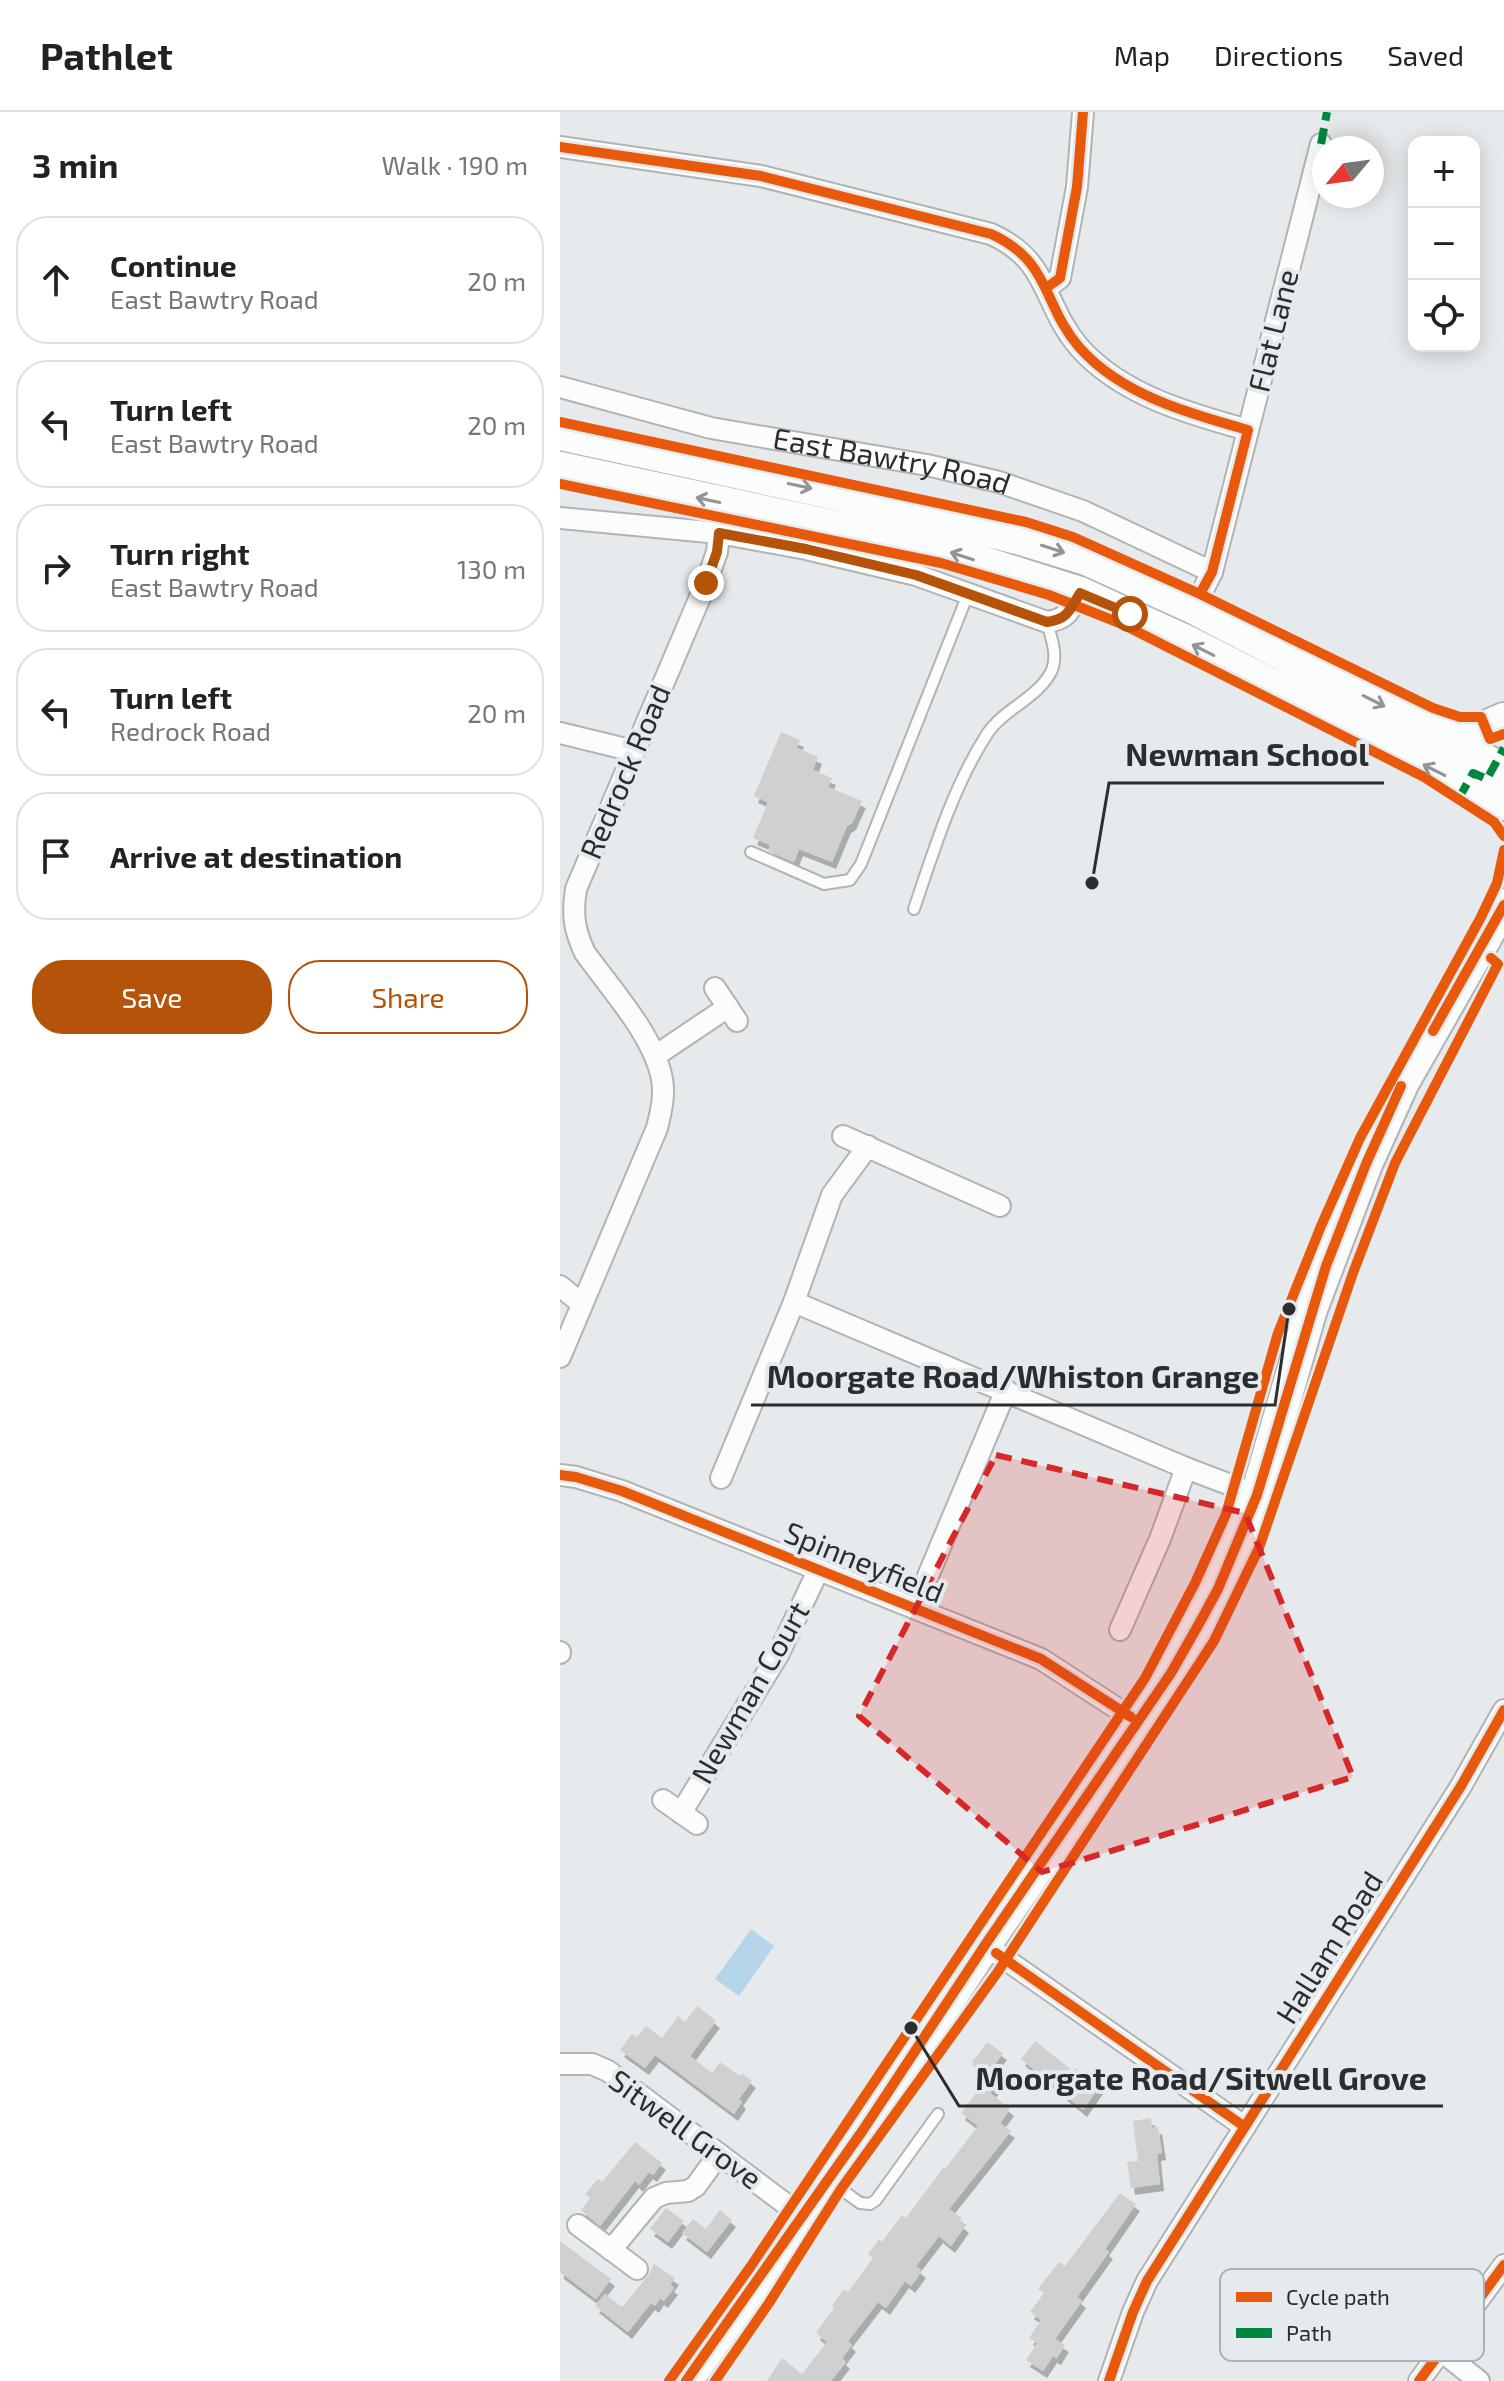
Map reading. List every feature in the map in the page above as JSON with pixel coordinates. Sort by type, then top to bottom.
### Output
[{"type":"main road","name":"East Bawtry Road","points":[[560,434],[869,501],[1021,539],[1086,559],[1194,608],[1504,770]]},
{"type":"main road","points":[[560,468],[940,549],[1080,593],[1188,642],[1504,804]]},
{"type":"main road","points":[[1437,733],[1476,731],[1504,719]]},
{"type":"main road","points":[[686,2381],[829,2180],[1138,1722],[1171,1673],[1212,1600],[1257,1495],[1311,1309],[1366,1164],[1403,1082],[1504,905]]},
{"type":"street","points":[[1046,288],[1060,278],[1077,187],[1083,112]]},
{"type":"street","points":[[560,147],[761,176],[991,234],[1012,243],[1032,262],[1071,336],[1097,363],[1160,401],[1248,430]]},
{"type":"street","name":"Flat Lane","points":[[1194,608],[1212,572],[1312,179]]},
{"type":"street","name":"East Bawtry Road","points":[[560,387],[711,428],[927,465],[999,482],[1083,511],[1212,572]]},
{"type":"street","points":[[560,518],[719,533],[806,549],[903,571],[1047,622],[1060,620],[1069,612],[1080,593]]},
{"type":"street","name":"Redrock Road","points":[[560,1357],[657,1128],[663,1082],[655,1056],[566,920],[576,889],[706,583],[717,552],[719,533]]},
{"type":"street","points":[[560,733],[634,751]]},
{"type":"street","points":[[655,1056],[732,1014],[715,988]]},
{"type":"street","points":[[843,1136],[1000,1206]]},
{"type":"street","points":[[721,1478],[794,1302],[832,1195],[868,1146]]},
{"type":"street","points":[[560,1286],[582,1304]]},
{"type":"street","points":[[794,1302],[1257,1495]]},
{"type":"street","points":[[928,1576],[1006,1390]]},
{"type":"street","points":[[1120,1630],[1160,1539],[1186,1468]]},
{"type":"street","name":"Spinneyfield","points":[[560,1475],[622,1491],[1041,1659],[1138,1722]]},
{"type":"street","name":"Newman Court","points":[[663,1800],[689,1818],[778,1655],[818,1571]]},
{"type":"street","name":"Hallam Road","points":[[1109,2381],[1147,2281],[1461,1786],[1504,1710]]},
{"type":"street","points":[[985,1945],[1245,2127]]},
{"type":"street","name":"Sitwell Grove","points":[[560,2064],[592,2064],[608,2071],[803,2217]]},
{"type":"street","points":[[611,2250],[654,2198],[666,2193],[688,2191],[696,2186],[719,2154]]},
{"type":"street","points":[[578,2225],[637,2269]]},
{"type":"street","points":[[1484,2292],[1504,2265]]},
{"type":"street","points":[[1419,2381],[1434,2361]]},
{"type":"street","points":[[1454,2361],[1479,2381]]},
{"type":"lane","points":[[751,852],[824,884],[850,880],[861,864],[968,594]]},
{"type":"lane","points":[[914,909],[958,790],[988,733],[1037,689],[1053,667],[1054,650],[1047,622]]},
{"type":"lane","points":[[829,2180],[860,2203],[870,2204],[938,2114]]},
{"type":"highlighted area","points":[[996,1455],[1245,1513],[1353,1777],[1042,1872],[859,1716]]},
{"type":"shaded area","points":[[751,1929],[774,1946],[739,1996],[715,1979]]},
{"type":"building","points":[[781,732],[800,740],[797,748],[818,757],[813,770],[832,778],[828,787],[862,801],[852,823],[847,826],[832,862],[799,849],[794,862],[768,851],[770,845],[753,838],[768,802],[754,796]]},
{"type":"building","points":[[697,2006],[716,2021],[690,2056],[712,2073],[720,2062],[752,2081],[739,2099],[742,2102],[734,2114],[655,2055],[645,2068],[620,2050],[632,2034],[637,2037],[646,2026],[662,2038],[678,2016],[685,2022]]},
{"type":"building","points":[[1035,2041],[1073,2071],[1075,2068],[1088,2077],[1090,2074],[1102,2083],[1083,2110],[1021,2059]]},
{"type":"building","points":[[987,2042],[1003,2053],[989,2073],[1000,2081],[990,2093],[1010,2109],[1000,2123],[1011,2131],[949,2209],[962,2218],[959,2221],[965,2226],[951,2246],[939,2236],[916,2266],[922,2271],[911,2286],[905,2281],[886,2308],[878,2302],[848,2341],[852,2345],[842,2358],[846,2362],[831,2381],[767,2381],[782,2358],[802,2374],[827,2342],[816,2333],[844,2289],[848,2292],[873,2258],[868,2254],[879,2239],[882,2242],[902,2215],[906,2218],[978,2126],[961,2113],[979,2089],[972,2059]]},
{"type":"building","points":[[1151,2118],[1152,2128],[1158,2127],[1162,2153],[1157,2154],[1160,2184],[1131,2188],[1127,2162],[1138,2161],[1133,2121]]},
{"type":"building","points":[[635,2142],[662,2163],[653,2175],[649,2172],[639,2185],[635,2181],[600,2226],[581,2210],[590,2198],[585,2194],[598,2179],[602,2182]]},
{"type":"building","points":[[1120,2193],[1136,2204],[1105,2249],[1109,2252],[1077,2297],[1082,2301],[1055,2339],[1065,2345],[1043,2371],[1026,2360],[1037,2343],[1029,2338],[1041,2320],[1030,2312],[1044,2293],[1038,2289],[1059,2262],[1065,2266]]},
{"type":"building","points":[[666,2208],[684,2221],[668,2242],[650,2229]]},
{"type":"building","points":[[720,2210],[732,2220],[707,2252],[682,2233],[693,2219],[706,2229]]},
{"type":"building","points":[[560,2241],[611,2279],[596,2299],[560,2272]]},
{"type":"building","points":[[654,2264],[675,2278],[670,2285],[674,2288],[664,2301],[660,2298],[655,2306],[651,2303],[628,2332],[595,2306],[605,2294],[622,2307]]},
{"type":"marked path","points":[[1322,136],[1327,112]]},
{"type":"marked path","points":[[1459,798],[1473,773],[1487,779],[1504,748]]},
{"type":"cycle path","points":[[1046,288],[1060,278],[1077,187],[1083,112]]},
{"type":"cycle path","points":[[560,147],[761,176],[991,234],[1010,245],[1035,270],[1067,331],[1096,364],[1115,378],[1158,400],[1248,430],[1212,572],[1200,594]]},
{"type":"cycle path","points":[[560,422],[1026,522],[1073,537],[1200,594],[1433,708],[1460,717],[1481,717],[1490,739],[1504,734]]},
{"type":"cycle path","points":[[560,484],[941,563],[1049,595],[1122,624],[1424,777],[1494,822],[1504,836]]},
{"type":"cycle path","points":[[669,2381],[751,2266],[1145,1678],[1195,1583],[1226,1514],[1278,1333],[1321,1226],[1360,1138],[1481,917],[1497,883],[1504,850]]},
{"type":"cycle path","points":[[1433,1031],[1504,905]]},
{"type":"cycle path","points":[[715,2381],[841,2189],[997,1973],[1214,1641],[1259,1548],[1353,1273],[1395,1163],[1498,964],[1491,958]]},
{"type":"cycle path","points":[[686,2381],[863,2130],[1171,1673],[1200,1622],[1218,1589],[1257,1495],[1326,1266],[1401,1086]]},
{"type":"cycle path","points":[[560,1475],[622,1491],[1041,1659],[1131,1717]]},
{"type":"cycle path","points":[[1109,2381],[1147,2281],[1461,1786],[1504,1710]]},
{"type":"cycle path","points":[[996,1953],[1245,2127]]},
{"type":"cycle path","points":[[1484,2292],[1504,2265]]},
{"type":"cycle path","points":[[1419,2381],[1434,2361]]},
{"type":"place","name":"Newman School","points":[[1092,883]]},
{"type":"place","name":"Moorgate Road/Whiston Grange","points":[[1289,1309]]},
{"type":"place","name":"Moorgate Road/Sitwell Grove","points":[[911,2028]]},
{"type":"route","points":[[706,583],[717,552],[719,533],[806,549],[916,575],[1047,622],[1060,620],[1069,612],[1080,593],[1130,614]]}]
